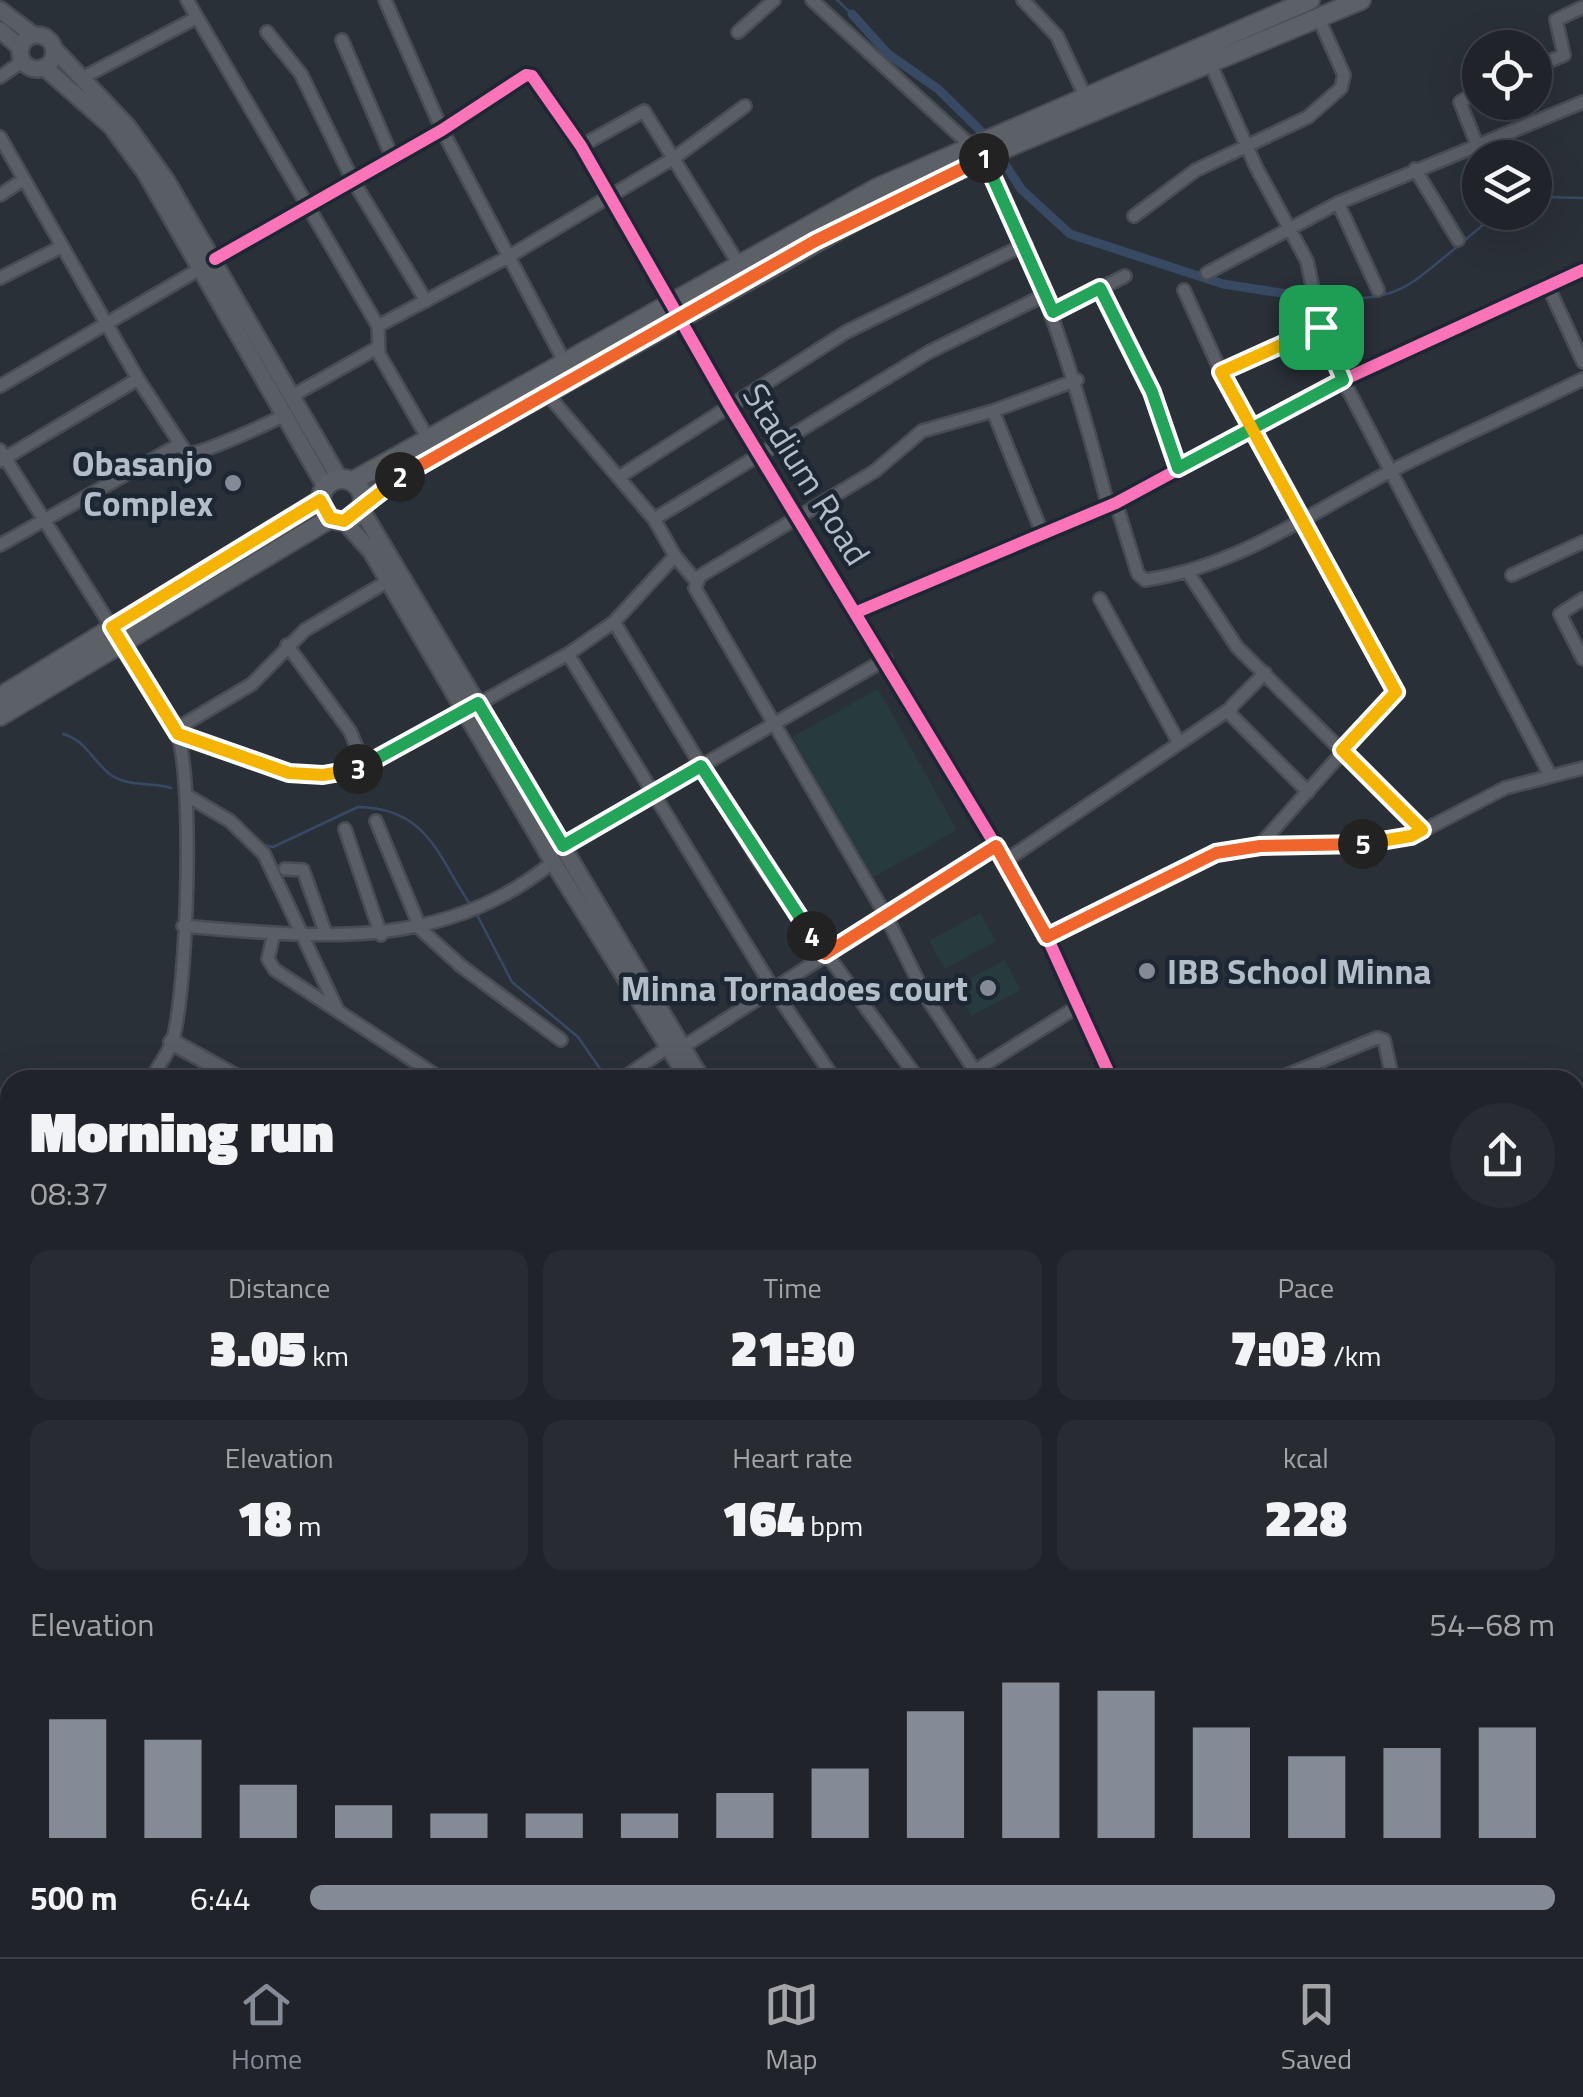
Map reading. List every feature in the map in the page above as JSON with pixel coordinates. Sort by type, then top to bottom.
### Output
[{"type":"main road","points":[[0,696],[362,506],[413,468],[987,147],[1085,96],[1310,0]]},
{"type":"main road","points":[[0,716],[334,486],[430,442],[738,263],[877,188],[1127,100],[1361,0]]},
{"type":"main road","points":[[1119,82],[1127,100]]},
{"type":"main road","points":[[334,486],[362,506]]},
{"type":"main road","points":[[334,486],[337,519]]},
{"type":"street","points":[[187,0],[378,326],[377,348],[430,442]]},
{"type":"street","points":[[385,0],[442,130],[565,363]]},
{"type":"street","points":[[738,32],[774,0]]},
{"type":"street","points":[[1023,0],[1056,36],[1085,96]]},
{"type":"street","points":[[816,1],[900,85],[987,147],[1047,294],[1077,380],[1112,504],[1138,574],[1144,580],[1188,572],[1303,519],[1392,470],[1583,378]]},
{"type":"street","points":[[1552,60],[1564,55],[1555,22],[1583,7]]},
{"type":"street","points":[[0,10],[33,35],[46,38],[138,141],[292,396],[334,486]]},
{"type":"street","points":[[82,78],[196,18]]},
{"type":"street","points":[[1134,216],[1183,178],[1308,117],[1344,82],[1319,19]]},
{"type":"street","points":[[0,30],[33,68],[44,67],[111,126],[209,263],[286,414],[334,486]]},
{"type":"street","points":[[267,32],[301,74],[352,180],[426,301]]},
{"type":"street","points":[[0,77],[22,54],[33,35]]},
{"type":"street","points":[[342,40],[392,158]]},
{"type":"street","points":[[44,67],[54,49]]},
{"type":"street","points":[[1212,65],[1247,147],[1291,226],[1343,380],[1550,775]]},
{"type":"street","name":"Stadium Road","points":[[442,130],[530,74],[582,146],[729,405],[1005,861],[1047,937],[1108,1070]]},
{"type":"street","points":[[1487,140],[1583,102]]},
{"type":"street","points":[[378,326],[508,256],[674,158],[745,106]]},
{"type":"street","points":[[582,146],[640,110],[738,263]]},
{"type":"street","points":[[0,386],[442,130]]},
{"type":"street","points":[[0,137],[138,379],[180,444],[192,455],[286,414]]},
{"type":"street","points":[[1208,272],[1338,203],[1462,150]]},
{"type":"street","points":[[1415,169],[1458,240]]},
{"type":"street","points":[[0,195],[23,180]]},
{"type":"street","points":[[1338,203],[1378,290]]},
{"type":"street","points":[[619,477],[846,332],[1026,244]]},
{"type":"street","points":[[0,278],[61,247]]},
{"type":"street","points":[[856,612],[1112,504],[1343,380],[1583,270]]},
{"type":"street","points":[[1053,312],[1124,276]]},
{"type":"street","points":[[1547,284],[1583,362]]},
{"type":"street","points":[[1100,288],[1152,392],[1178,468]]},
{"type":"street","points":[[1184,290],[1221,372],[1396,692],[1260,846]]},
{"type":"street","points":[[654,520],[929,352],[1047,294]]},
{"type":"street","points":[[1221,372],[1320,320]]},
{"type":"street","points":[[292,396],[377,348]]},
{"type":"street","points":[[138,379],[2,457],[177,732],[186,794],[181,988],[172,1042],[156,1070]]},
{"type":"street","points":[[696,581],[875,472],[922,432],[1077,380]]},
{"type":"street","points":[[548,395],[654,520],[675,556],[696,581],[697,594],[885,914],[925,995],[975,1070]]},
{"type":"street","points":[[993,411],[1044,535]]},
{"type":"street","points":[[0,546],[180,444]]},
{"type":"street","points":[[362,506],[553,862],[694,1070]]},
{"type":"street","points":[[337,519],[366,545],[563,846],[676,1047],[685,1070]]},
{"type":"street","points":[[1512,575],[1583,542]]},
{"type":"street","points":[[177,732],[289,773],[323,775],[365,767],[568,654],[614,622],[675,556]]},
{"type":"street","points":[[1188,572],[1219,626],[1422,830]]},
{"type":"street","points":[[177,732],[233,699],[287,645],[388,582]]},
{"type":"street","points":[[1100,599],[1179,743]]},
{"type":"street","points":[[1583,600],[1560,614],[1583,659]]},
{"type":"street","points":[[614,622],[760,862],[912,1070]]},
{"type":"street","points":[[287,645],[350,732],[365,767]]},
{"type":"street","points":[[568,654],[774,990],[828,1070]]},
{"type":"street","points":[[563,846],[886,659]]},
{"type":"street","points":[[1005,861],[1230,709],[1266,673]]},
{"type":"street","points":[[1230,709],[1233,719],[1308,792]]},
{"type":"street","points":[[1047,937],[1216,853],[1260,846],[1377,844],[1422,830],[1486,795],[1583,768]]},
{"type":"street","points":[[186,794],[230,821],[264,854],[338,1012]]},
{"type":"street","points":[[376,820],[417,925],[461,966],[561,1040]]},
{"type":"street","points":[[345,829],[381,936]]},
{"type":"street","points":[[637,1070],[774,990],[885,914],[996,846]]},
{"type":"street","points":[[183,926],[274,934],[381,936],[486,906],[553,862]]},
{"type":"street","points":[[285,869],[303,870],[326,934]]},
{"type":"street","points":[[274,934],[268,959],[275,970],[428,1070]]},
{"type":"street","points":[[985,1070],[1080,1005]]},
{"type":"street","points":[[1299,1070],[1377,1038],[1384,1040],[1388,1048],[1391,1070]]},
{"type":"street","points":[[172,1042],[223,1070]]},
{"type":"green space","points":[[878,689],[957,830],[872,878],[792,737]]},
{"type":"green space","name":"Minna Tornadoes court","points":[[980,913],[996,941],[945,969],[929,941]]},
{"type":"green space","name":"Minna Tornadoes court","points":[[1005,960],[1021,990],[971,1016],[955,986]]},
{"type":"waterway","points":[[837,0],[852,14]]},
{"type":"waterway","points":[[852,14],[888,54],[938,89],[990,140]]},
{"type":"waterway","points":[[998,153],[1021,189],[1070,234],[1223,284],[1326,300]]},
{"type":"waterway","points":[[1552,197],[1583,198]]},
{"type":"waterway","points":[[1464,241],[1477,230]]},
{"type":"waterway","points":[[1326,300],[1399,290],[1458,246]]},
{"type":"waterway","points":[[63,734],[78,741],[118,779],[171,788]]},
{"type":"waterway","points":[[243,826],[264,845],[273,847],[358,807],[401,816],[428,838],[470,904]]},
{"type":"waterway","points":[[475,911],[512,982],[578,1037],[601,1070]]},
{"type":"cycle path","points":[[215,259],[442,130],[526,75],[532,76],[581,146],[729,405],[1005,861],[1047,937],[1107,1070]]},
{"type":"cycle path","points":[[857,612],[1116,503],[1343,380],[1583,270]]},
{"type":"place","name":"Obasanjo Complex","points":[[233,483]]},
{"type":"place","name":"IBB School Minna","points":[[1147,971]]},
{"type":"place","name":"Minna Tornadoes court","points":[[988,988]]},
{"type":"route","points":[[1321,327],[1221,372],[1237,399],[1253,428],[1289,492],[1396,692],[1342,750],[1422,830],[1377,844],[1260,846],[1216,853],[1047,937],[996,846],[825,954],[760,862],[701,766],[563,846],[478,703],[365,767],[323,775],[289,773],[199,738],[178,734],[112,627],[320,500],[330,518],[350,519],[363,502],[413,468],[815,241],[986,157],[1053,312],[1100,288],[1152,392],[1178,468],[1253,428],[1343,380],[1321,327]]}]
